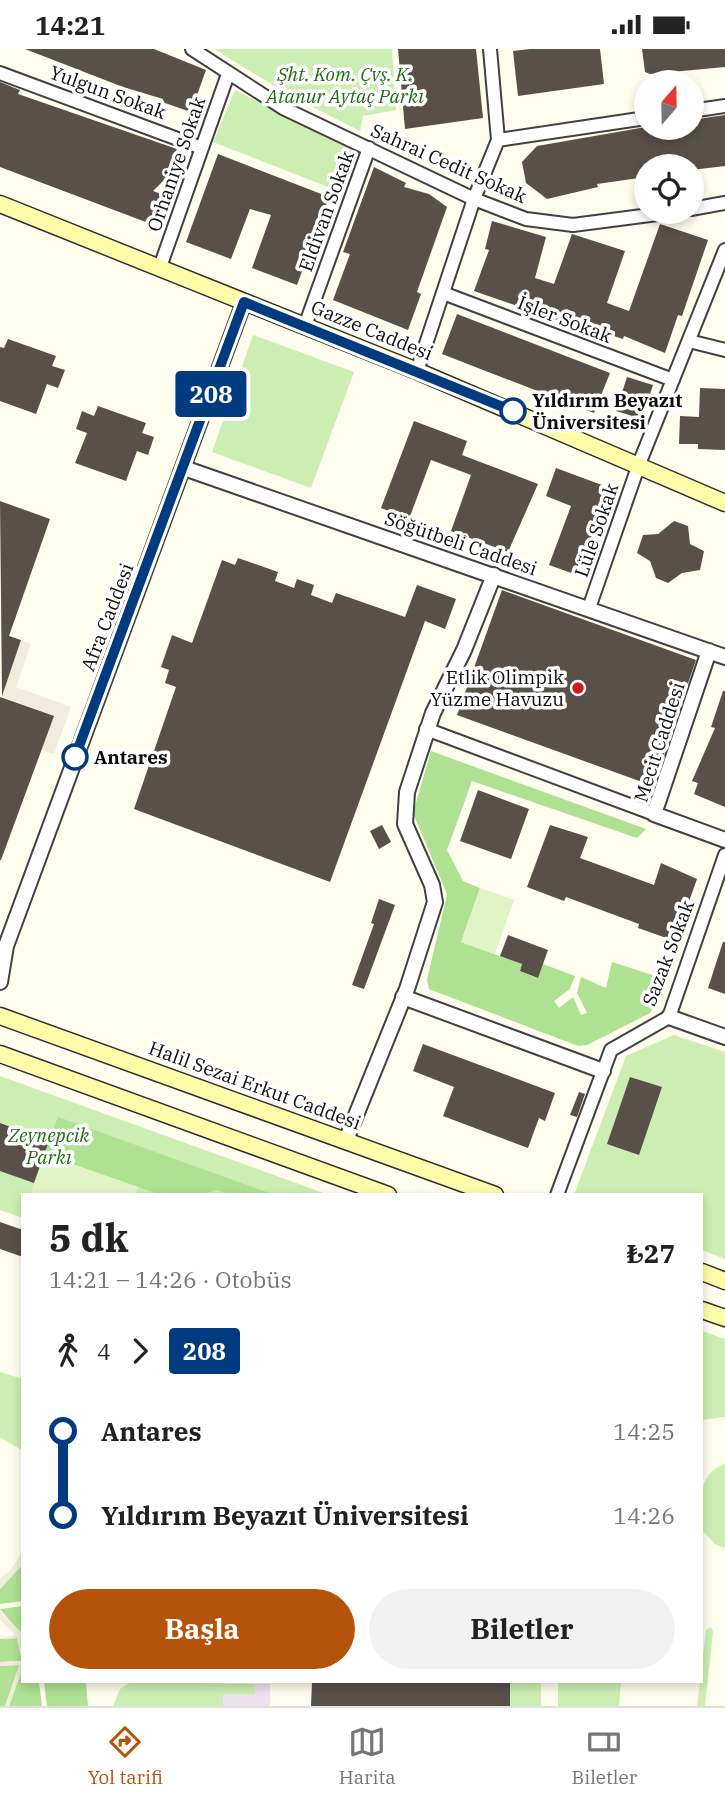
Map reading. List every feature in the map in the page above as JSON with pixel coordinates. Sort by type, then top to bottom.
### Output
[{"type":"main road","name":"Gazze Caddesi","points":[[0,204],[417,371],[725,503]]},
{"type":"main road","name":"Halil Sezai Erkut Caddesi","points":[[0,1016],[490,1193]]},
{"type":"main road","points":[[0,1054],[382,1193]]},
{"type":"main road","points":[[703,1272],[725,1281]]},
{"type":"main road","points":[[703,1310],[725,1318]]},
{"type":"street","name":"Sahrai Cedit Sokak","points":[[192,49],[283,108],[474,199],[526,219],[573,225],[634,217]]},
{"type":"street","points":[[417,371],[474,199],[498,139],[490,49]]},
{"type":"street","name":"Yulgun Sokak","points":[[0,73],[202,148]]},
{"type":"street","name":"Orhaniye Sokak","points":[[160,267],[228,74]]},
{"type":"street","points":[[704,109],[725,106]]},
{"type":"street","points":[[498,139],[634,120]]},
{"type":"street","name":"Eldivan Sokak","points":[[305,326],[369,148]]},
{"type":"street","points":[[704,207],[725,203]]},
{"type":"street","name":"Lüle Sokak","points":[[589,608],[639,464],[725,250]]},
{"type":"street","name":"İşler Sokak","points":[[443,293],[673,380]]},
{"type":"street","name":"Afra Caddesi","points":[[0,982],[3,950],[244,302]]},
{"type":"street","points":[[690,341],[725,350]]},
{"type":"street","name":"Söğütbeli Caddesi","points":[[184,468],[725,657]]},
{"type":"street","points":[[346,1140],[403,997],[435,902],[432,885],[404,815],[407,792],[426,729],[464,650],[494,575]]},
{"type":"street","name":"Mecit Caddesi","points":[[709,651],[654,814],[725,840]]},
{"type":"street","points":[[426,729],[654,814]]},
{"type":"street","name":"Sazak Sokak","points":[[557,1193],[611,1050],[669,1017],[725,855]]},
{"type":"street","points":[[403,997],[603,1071]]},
{"type":"street","points":[[669,1017],[725,1037]]},
{"type":"shaded area","points":[[21,640],[31,644],[16,687],[71,707],[54,754],[41,750],[1,698]]},
{"type":"shaded area","points":[[21,1554],[21,1566],[0,1589],[0,1578],[9,1572]]},
{"type":"shaded area","points":[[0,1611],[21,1632],[21,1654],[17,1638],[0,1639],[15,1635],[0,1620]]},
{"type":"shaded area","points":[[21,1661],[21,1673],[9,1706],[5,1706],[19,1665],[0,1666],[0,1662]]},
{"type":"shaded area","points":[[255,1684],[270,1684],[270,1706],[223,1706],[223,1694],[255,1695]]},
{"type":"green space","name":"Şht. Kom. Çvş. K. Atanur Aytaç Parkı","points":[[214,49],[392,49],[396,110],[363,116],[360,131],[291,96]]},
{"type":"green space","points":[[235,90],[353,151],[338,191],[213,142]]},
{"type":"green space","points":[[253,335],[354,372],[311,488],[212,452]]},
{"type":"green space","points":[[431,751],[646,829],[637,838],[472,781],[447,850],[463,881],[480,888],[461,942],[522,964],[520,971],[537,978],[543,964],[575,976],[570,989],[554,1001],[559,1008],[573,997],[581,1015],[587,1013],[577,993],[581,977],[606,988],[612,962],[668,980],[650,1013],[587,1045],[578,1046],[429,989],[427,980],[447,894],[413,813]]},
{"type":"green space","points":[[480,888],[514,900],[495,954],[461,942]]},
{"type":"green space","points":[[674,1035],[725,1052],[725,1259],[703,1250],[703,1193],[575,1193],[626,1056]]},
{"type":"green space","name":"Zeynepcik Parkı","points":[[0,1076],[323,1193],[21,1193],[21,1217],[0,1210]]},
{"type":"green space","points":[[58,1117],[269,1193],[227,1193],[216,1190],[207,1193],[155,1193],[44,1154]]},
{"type":"green space","points":[[44,1154],[138,1187],[136,1193],[31,1193]]},
{"type":"green space","points":[[703,1331],[725,1339],[725,1417],[703,1420]]},
{"type":"green space","points":[[0,1372],[21,1378],[21,1450],[0,1437]]},
{"type":"green space","points":[[725,1464],[725,1548],[715,1544],[703,1531],[703,1488],[715,1469]]},
{"type":"green space","points":[[21,1566],[21,1601],[0,1604],[0,1589]]},
{"type":"green space","points":[[21,1606],[21,1634],[0,1609]]},
{"type":"green space","points":[[711,1627],[713,1632],[705,1706],[697,1706],[700,1683],[703,1683],[706,1630]]},
{"type":"green space","points":[[17,1638],[21,1661],[0,1662],[0,1639]]},
{"type":"green space","points":[[20,1665],[5,1706],[0,1706],[0,1666]]},
{"type":"green space","points":[[21,1673],[21,1683],[39,1683],[42,1706],[9,1706]]},
{"type":"green space","points":[[44,1683],[86,1683],[88,1706],[47,1706]]},
{"type":"green space","points":[[129,1683],[255,1684],[255,1695],[223,1694],[223,1706],[113,1706],[120,1689]]},
{"type":"green space","points":[[510,1683],[541,1683],[541,1706],[510,1706]]},
{"type":"green space","points":[[558,1683],[621,1683],[619,1706],[558,1706]]},
{"type":"building","points":[[25,49],[154,49],[206,70],[191,112],[162,102],[163,99],[123,87]]},
{"type":"building","points":[[398,49],[476,49],[483,118],[405,129]]},
{"type":"building","points":[[600,49],[604,84],[518,96],[513,51]]},
{"type":"building","points":[[642,49],[725,49],[725,67],[645,70]]},
{"type":"building","points":[[0,82],[20,90],[18,94],[177,149],[166,178],[153,191],[161,194],[151,224],[0,167]]},
{"type":"building","points":[[725,115],[725,166],[704,168],[704,154],[634,154],[634,179],[597,184],[598,187],[547,199],[526,183],[522,162],[537,146],[634,129],[634,140],[704,140],[704,118]]},
{"type":"building","points":[[218,154],[329,197],[297,285],[252,268],[271,215],[250,209],[231,259],[186,242]]},
{"type":"building","points":[[374,167],[406,183],[404,187],[429,194],[447,207],[417,292],[421,294],[408,330],[333,300],[350,254],[343,252]]},
{"type":"building","points":[[492,221],[546,237],[535,278],[554,284],[572,234],[625,251],[607,303],[629,311],[660,224],[708,240],[682,316],[678,315],[665,353],[624,336],[623,339],[602,332],[601,335],[474,291],[489,250],[485,249]]},
{"type":"building","points":[[457,314],[610,373],[594,413],[442,354]]},
{"type":"building","points":[[8,339],[56,356],[52,366],[65,370],[58,388],[47,384],[36,414],[0,401],[0,347],[4,348]]},
{"type":"building","points":[[627,377],[653,385],[642,419],[616,411]]},
{"type":"building","points":[[700,388],[725,389],[725,450],[698,449],[698,444],[679,444],[680,416],[699,417]]},
{"type":"building","points":[[98,406],[146,423],[142,433],[154,437],[148,455],[137,451],[126,481],[75,463],[87,433],[76,429],[82,411],[94,416]]},
{"type":"building","points":[[414,421],[467,441],[462,455],[538,484],[508,552],[451,531],[471,475],[431,460],[409,519],[381,508]]},
{"type":"building","points":[[556,468],[610,488],[577,575],[549,565],[571,506],[546,496]]},
{"type":"building","points":[[0,501],[50,519],[9,636],[21,640],[2,696]]},
{"type":"building","points":[[674,521],[688,526],[690,544],[704,551],[700,570],[682,573],[668,583],[656,578],[650,561],[637,553],[643,535],[658,534]]},
{"type":"building","points":[[238,558],[278,572],[275,581],[294,588],[297,579],[314,585],[311,595],[332,603],[336,593],[405,617],[417,585],[456,599],[445,629],[425,621],[330,882],[134,809],[176,687],[165,683],[169,670],[161,667],[172,635],[192,643],[222,560],[235,565]]},
{"type":"building","name":"Etlik Olimpik Yüzme Havuzu","points":[[502,590],[696,660],[653,786],[457,715]]},
{"type":"building","points":[[723,691],[725,807],[694,794],[698,783],[692,781],[715,728],[711,727]]},
{"type":"building","points":[[0,697],[54,716],[1,860],[0,860]]},
{"type":"building","points":[[478,790],[529,809],[511,859],[460,841]]},
{"type":"building","points":[[382,825],[391,842],[379,849],[370,831]]},
{"type":"building","points":[[550,825],[588,837],[580,858],[654,885],[661,863],[697,879],[675,941],[638,928],[639,924],[566,897],[564,901],[527,887]]},
{"type":"building","points":[[379,899],[395,905],[364,989],[352,985],[374,924],[371,923]]},
{"type":"building","points":[[508,935],[548,950],[538,978],[520,971],[522,964],[500,956]]},
{"type":"building","points":[[725,942],[725,994],[708,988]]},
{"type":"building","points":[[423,1044],[555,1093],[545,1121],[539,1118],[528,1148],[443,1116],[454,1087],[413,1071]]},
{"type":"building","points":[[630,1077],[662,1087],[639,1155],[607,1144]]},
{"type":"building","points":[[579,1092],[585,1094],[577,1117],[570,1115]]},
{"type":"building","points":[[0,1123],[49,1141],[34,1183],[0,1171]]},
{"type":"building","points":[[0,1222],[21,1229],[21,1256],[0,1249]]},
{"type":"building","points":[[312,1683],[510,1683],[510,1706],[311,1706]]},
{"type":"bus line","name":"208","points":[[75,757],[244,302],[513,411]]},
{"type":"place","name":"Yıldırım Beyazıt Üniversitesi","points":[[513,411]]},
{"type":"place","name":"Etlik Olimpik Yüzme Havuzu","points":[[578,688]]},
{"type":"place","name":"Antares","points":[[75,757]]}]
